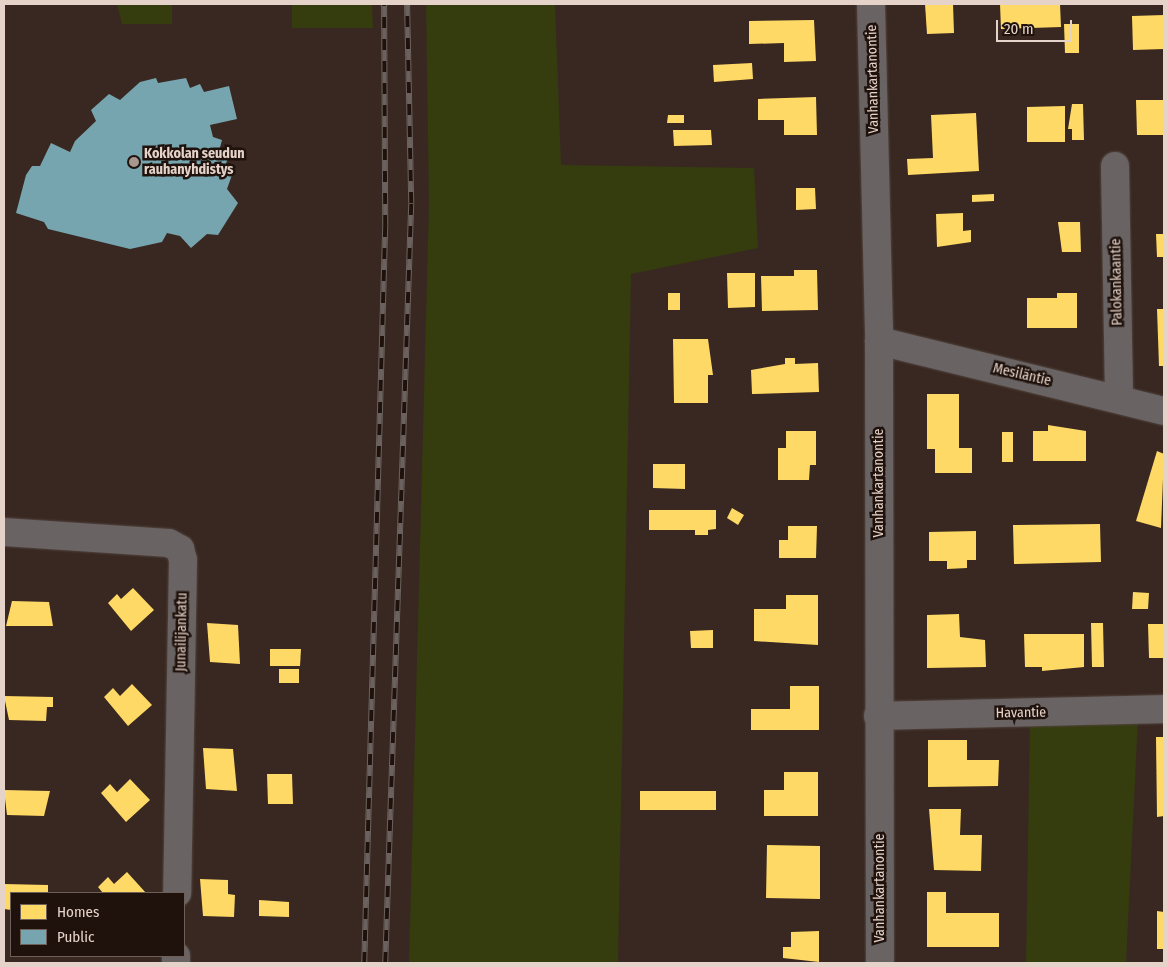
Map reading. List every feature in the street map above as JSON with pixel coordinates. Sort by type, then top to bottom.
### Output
[{"type":"street","name":"Vanhankartanontie","points":[[871,4],[879,341],[878,716],[880,963]]},
{"type":"street","name":"Palokankaantie","points":[[1115,166],[1119,398]]},
{"type":"street","name":"Mesiläntie","points":[[879,341],[1119,398],[1164,411]]},
{"type":"street","name":"Junailijankatu","points":[[4,532],[168,543],[180,549],[183,560],[177,892]]},
{"type":"street","name":"Havantie","points":[[878,716],[1164,709]]},
{"type":"green space","points":[[117,4],[172,4],[172,24],[122,24]]},
{"type":"green space","points":[[292,4],[372,4],[373,28],[292,28]]},
{"type":"green space","points":[[426,4],[555,4],[561,165],[754,168],[758,248],[631,274],[618,963],[409,963],[429,204]]},
{"type":"green space","points":[[1138,719],[1126,963],[1026,963],[1030,722]]},
{"type":"building: Homes","points":[[925,4],[953,4],[954,33],[927,34]]},
{"type":"building: Homes","points":[[1000,4],[1060,4],[1061,27],[1001,29]]},
{"type":"building: Homes","points":[[1164,15],[1164,49],[1133,50],[1132,16]]},
{"type":"building: Homes","points":[[814,20],[816,61],[784,62],[784,43],[749,44],[749,21]]},
{"type":"building: Homes","points":[[1064,24],[1079,24],[1079,53],[1065,53]]},
{"type":"building: Homes","points":[[752,63],[753,79],[714,82],[713,65]]},
{"type":"building: Homes","points":[[816,97],[817,135],[784,135],[784,120],[758,120],[758,99]]},
{"type":"building: Homes","points":[[1136,100],[1164,100],[1164,135],[1137,135]]},
{"type":"building: Homes","points":[[1072,104],[1083,104],[1084,140],[1072,140],[1072,129],[1068,129]]},
{"type":"building: Homes","points":[[1065,106],[1065,142],[1027,142],[1027,107]]},
{"type":"building: Homes","points":[[976,113],[979,171],[908,175],[907,159],[933,158],[931,115]]},
{"type":"building: Homes","points":[[668,115],[684,115],[684,123],[667,123]]},
{"type":"building: Homes","points":[[673,130],[711,130],[712,145],[674,146]]},
{"type":"building: Homes","points":[[796,188],[815,188],[816,209],[796,210]]},
{"type":"building: Homes","points":[[994,194],[994,201],[972,202],[972,195]]},
{"type":"building: Homes","points":[[963,213],[963,231],[971,230],[971,242],[937,247],[936,214]]},
{"type":"building: Homes","points":[[1058,222],[1080,222],[1081,252],[1062,252]]},
{"type":"building: Homes","points":[[1156,234],[1164,234],[1164,257],[1157,257]]},
{"type":"building: Homes","points":[[794,270],[817,270],[818,310],[762,311],[761,276],[794,276]]},
{"type":"building: Homes","points":[[727,273],[755,273],[755,307],[728,308]]},
{"type":"building: Homes","points":[[668,293],[680,293],[680,310],[668,310]]},
{"type":"building: Homes","points":[[1057,293],[1077,293],[1077,328],[1027,328],[1027,298],[1057,298]]},
{"type":"building: Homes","points":[[1157,309],[1164,309],[1164,366],[1159,366]]},
{"type":"building: Homes","points":[[673,339],[708,339],[713,375],[708,375],[708,403],[674,403]]},
{"type":"building: Homes","points":[[785,358],[795,358],[795,364],[818,363],[819,392],[752,394],[751,370],[785,364]]},
{"type":"building: Homes","points":[[927,394],[959,394],[959,448],[972,448],[972,473],[935,473],[935,449],[927,449]]},
{"type":"building: Homes","points":[[1048,425],[1086,431],[1086,461],[1033,461],[1033,431],[1048,431]]},
{"type":"building: Homes","points":[[786,431],[816,431],[816,465],[810,465],[809,480],[778,480],[778,448],[786,448]]},
{"type":"building: Homes","points":[[1002,432],[1013,432],[1013,462],[1002,462]]},
{"type":"building: Homes","points":[[1157,451],[1164,454],[1161,528],[1136,521]]},
{"type":"building: Homes","points":[[653,464],[685,464],[685,489],[653,488]]},
{"type":"building: Homes","points":[[732,508],[744,515],[738,525],[727,518]]},
{"type":"building: Homes","points":[[649,510],[716,510],[716,529],[708,530],[708,535],[695,535],[695,530],[649,530]]},
{"type":"building: Homes","points":[[1100,524],[1101,562],[1014,564],[1013,525]]},
{"type":"building: Homes","points":[[788,526],[817,526],[816,558],[779,558],[779,540],[788,540]]},
{"type":"building: Homes","points":[[976,531],[976,560],[967,560],[967,568],[947,569],[947,561],[929,561],[929,532]]},
{"type":"building: Homes","points":[[133,588],[154,610],[131,631],[108,603],[117,594],[121,599]]},
{"type":"building: Homes","points":[[1133,592],[1149,593],[1148,609],[1132,609]]},
{"type":"building: Homes","points":[[786,595],[818,595],[818,645],[754,641],[754,609],[786,609]]},
{"type":"building: Homes","points":[[12,601],[49,602],[53,626],[6,626]]},
{"type":"building: Homes","points":[[959,614],[960,637],[985,640],[986,667],[927,668],[927,615]]},
{"type":"building: Homes","points":[[207,623],[238,625],[240,664],[210,662]]},
{"type":"building: Homes","points":[[1091,623],[1103,623],[1104,667],[1092,667]]},
{"type":"building: Homes","points":[[1148,624],[1164,624],[1164,658],[1149,658]]},
{"type":"building: Homes","points":[[713,630],[713,648],[691,648],[690,631]]},
{"type":"building: Homes","points":[[1024,634],[1084,634],[1084,667],[1042,671],[1042,667],[1025,667]]},
{"type":"building: Homes","points":[[270,649],[301,649],[300,666],[270,666]]},
{"type":"building: Homes","points":[[279,669],[299,669],[299,683],[279,683]]},
{"type":"building: Homes","points":[[132,684],[152,705],[128,726],[104,697],[113,688],[120,696]]},
{"type":"building: Homes","points":[[790,686],[819,686],[819,730],[751,730],[751,709],[790,709]]},
{"type":"building: Homes","points":[[4,696],[53,697],[53,707],[47,707],[46,721],[9,720]]},
{"type":"building: Homes","points":[[1156,737],[1164,737],[1164,816],[1157,817]]},
{"type":"building: Homes","points":[[928,740],[967,740],[967,760],[999,760],[998,786],[928,787]]},
{"type":"building: Homes","points":[[203,748],[233,749],[237,791],[206,789]]},
{"type":"building: Homes","points":[[784,772],[818,772],[818,816],[764,816],[764,790],[784,790]]},
{"type":"building: Homes","points":[[267,774],[292,774],[293,804],[268,804]]},
{"type":"building: Homes","points":[[130,779],[150,800],[126,822],[101,793],[110,784],[117,792]]},
{"type":"building: Homes","points":[[4,790],[50,791],[44,816],[7,815]]},
{"type":"building: Homes","points":[[640,791],[716,791],[716,810],[640,810]]},
{"type":"building: Homes","points":[[929,809],[961,809],[960,835],[982,835],[981,871],[934,870]]},
{"type":"building: Homes","points":[[767,845],[820,846],[820,899],[766,898]]},
{"type":"building: Homes","points":[[127,872],[145,892],[102,892],[98,887],[108,877],[114,884]]},
{"type":"building: Homes","points":[[200,879],[228,880],[228,894],[235,895],[234,917],[203,916]]},
{"type":"building: Homes","points":[[4,884],[48,885],[48,892],[10,892],[10,910],[4,909]]},
{"type":"building: Homes","points":[[927,892],[946,892],[946,913],[999,913],[999,947],[927,947]]},
{"type":"building: Homes","points":[[259,900],[289,902],[289,917],[259,916]]},
{"type":"building: Homes","points":[[1157,911],[1164,912],[1164,949],[1157,949]]},
{"type":"building: Homes","points":[[819,931],[819,962],[783,958],[783,947],[791,947],[791,932]]},
{"type":"building: Public","name":"Kokkolan seudun rauhanyhdistys","points":[[156,78],[158,83],[186,78],[190,88],[200,84],[204,92],[229,86],[237,119],[210,125],[213,137],[222,140],[218,155],[228,158],[223,172],[232,175],[227,189],[238,203],[218,235],[207,234],[191,248],[180,236],[167,233],[162,242],[130,249],[48,229],[44,222],[16,213],[26,175],[32,166],[40,166],[51,143],[70,152],[75,141],[96,121],[91,110],[109,94],[120,100],[140,82]]},
{"type":"railway","points":[[364,963],[385,226],[384,4]]},
{"type":"railway","points":[[385,963],[411,203],[407,4]]},
{"type":"place","name":"Kokkolan seudun rauhanyhdistys","points":[[134,162]]}]
